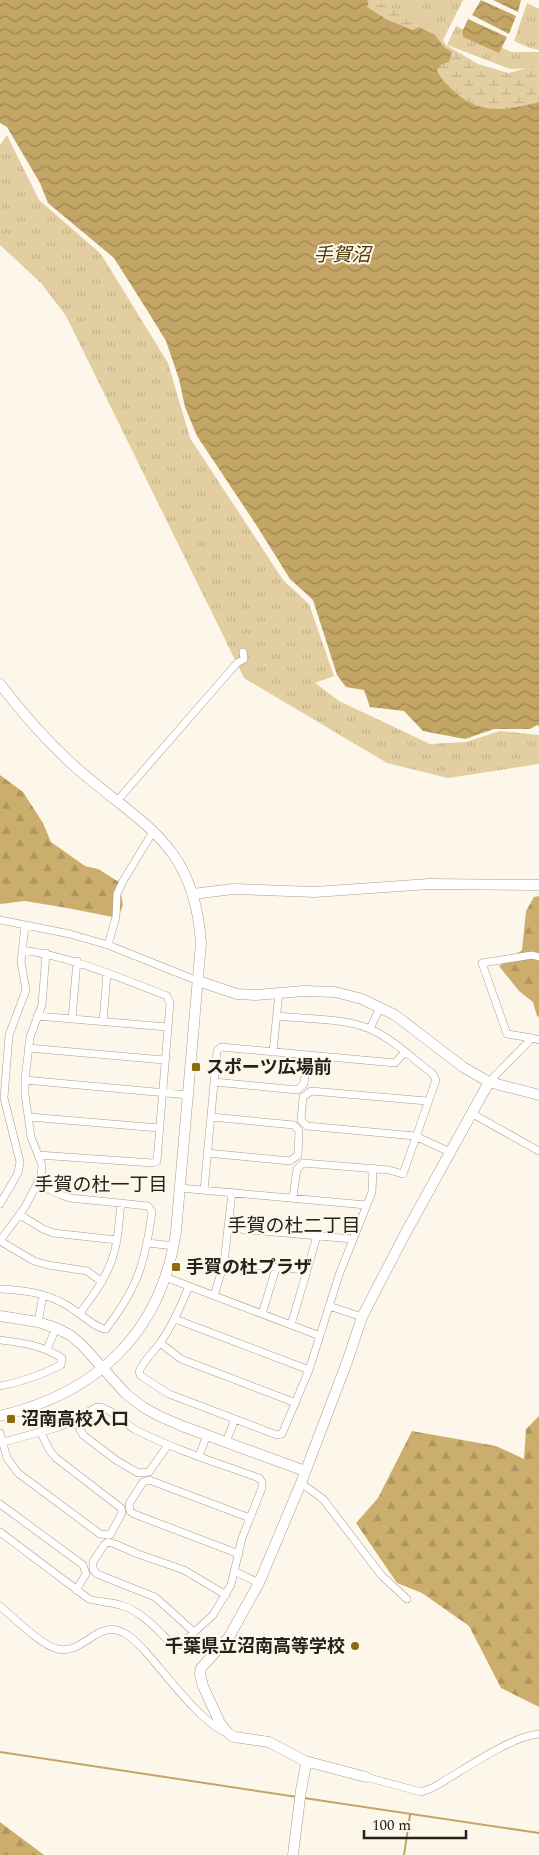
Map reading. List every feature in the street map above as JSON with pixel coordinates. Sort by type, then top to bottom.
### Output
[{"type":"street","points":[[117,801],[244,658],[243,652]]},
{"type":"street","points":[[0,684],[22,714],[45,738],[72,764],[154,830],[181,864],[193,894],[201,943],[174,1246],[166,1278],[142,1325],[116,1357],[102,1369],[64,1394],[38,1405],[0,1416]]},
{"type":"street","points":[[108,945],[116,917],[117,894],[154,830]]},
{"type":"street","points":[[193,894],[233,889],[315,892],[429,884],[539,885]]},
{"type":"street","points":[[0,920],[70,934],[108,945],[198,981],[237,994],[256,995],[304,990],[335,992],[362,999],[401,1019],[463,1067],[489,1082],[539,1095]]},
{"type":"street","points":[[0,1204],[18,1173],[20,1162],[4,1098],[9,1035],[26,990],[21,962],[25,925]]},
{"type":"street","points":[[22,950],[46,953],[77,961],[167,996],[170,1003],[157,1161],[153,1163],[38,1155]]},
{"type":"street","points":[[46,953],[42,1005],[28,1048],[25,1080],[31,1137],[42,1165],[41,1176],[20,1215],[0,1241],[34,1261],[87,1272],[102,1282]]},
{"type":"street","points":[[535,1039],[507,1034],[482,963],[532,955],[539,957]]},
{"type":"street","points":[[72,1019],[77,961]]},
{"type":"street","points":[[103,1022],[107,973]]},
{"type":"street","points":[[273,1052],[279,992]]},
{"type":"street","points":[[370,1029],[380,1007]]},
{"type":"street","points":[[37,1016],[167,1028]]},
{"type":"street","points":[[277,1016],[352,1023],[370,1029],[405,1052],[433,1074],[436,1080],[402,1174],[373,1168],[303,1163],[296,1169],[293,1198]]},
{"type":"street","points":[[228,1734],[220,1723],[200,1680],[201,1668],[229,1637],[259,1583],[305,1471],[347,1362],[362,1317],[489,1082],[535,1039]]},
{"type":"street","points":[[204,1190],[217,1051],[221,1047],[395,1063],[405,1052]]},
{"type":"street","points":[[28,1048],[164,1060]]},
{"type":"street","points":[[214,1082],[297,1090],[304,1084],[307,1055]]},
{"type":"street","points":[[25,1080],[188,1095]]},
{"type":"street","points":[[427,1101],[310,1091],[302,1097],[301,1120],[307,1126],[415,1136],[450,1152]]},
{"type":"street","points":[[471,1113],[539,1151]]},
{"type":"street","points":[[29,1117],[159,1128]]},
{"type":"street","points":[[207,1153],[290,1161],[298,1155],[299,1131],[294,1125],[211,1117]]},
{"type":"street","points":[[189,1286],[175,1319],[160,1343],[141,1366],[139,1372],[141,1376],[169,1394],[277,1434],[282,1434],[309,1370],[352,1239],[372,1192],[373,1168]]},
{"type":"street","points":[[0,1289],[22,1290],[44,1295],[68,1305],[101,1330],[106,1329],[132,1292],[142,1269],[152,1212],[148,1206],[70,1198],[37,1183]]},
{"type":"street","points":[[180,1188],[366,1205]]},
{"type":"street","points":[[214,1296],[224,1263],[232,1192]]},
{"type":"street","points":[[80,1313],[102,1282],[112,1258],[117,1240],[122,1202]]},
{"type":"street","points":[[20,1215],[43,1229],[54,1233],[117,1240]]},
{"type":"street","points":[[228,1228],[352,1239]]},
{"type":"street","points":[[291,1325],[318,1236]]},
{"type":"street","points":[[148,1243],[174,1246]]},
{"type":"street","points":[[224,1263],[307,1270]]},
{"type":"street","points":[[262,1314],[276,1268]]},
{"type":"street","points":[[166,1278],[320,1336]]},
{"type":"street","points":[[38,1322],[44,1295]]},
{"type":"street","points":[[329,1306],[362,1317]]},
{"type":"street","points":[[0,1316],[38,1322],[70,1335],[82,1345],[126,1394],[143,1407],[170,1421],[305,1471]]},
{"type":"street","points":[[175,1319],[309,1370]]},
{"type":"street","points":[[47,1349],[56,1328]]},
{"type":"street","points":[[0,1340],[33,1344],[47,1349],[62,1358],[61,1365],[22,1382],[0,1386]]},
{"type":"street","points":[[160,1343],[181,1359],[296,1403]]},
{"type":"street","points":[[0,1532],[89,1599],[117,1604],[141,1615],[173,1645],[180,1645],[213,1615],[226,1595],[231,1585],[242,1538],[262,1488],[262,1482],[259,1478],[168,1445],[129,1426],[107,1408],[97,1407],[75,1420],[41,1433],[1,1443]]},
{"type":"street","points":[[226,1442],[235,1419]]},
{"type":"street","points":[[75,1420],[83,1435],[116,1460],[138,1473],[149,1472],[168,1445]]},
{"type":"street","points":[[0,1433],[1,1443],[7,1458],[18,1473],[100,1534],[110,1534],[122,1513],[121,1508],[56,1458],[41,1433]]},
{"type":"street","points":[[199,1456],[207,1435]]},
{"type":"street","points":[[239,1554],[134,1514],[130,1511],[129,1504],[143,1482],[149,1480],[250,1518]]},
{"type":"street","points":[[300,1483],[323,1499],[382,1576],[407,1599]]},
{"type":"street","points":[[0,1504],[83,1564],[86,1574],[76,1590]]},
{"type":"street","points":[[194,1632],[155,1597],[97,1574],[93,1568],[93,1562],[104,1545],[108,1542],[115,1544],[184,1570],[226,1595]]},
{"type":"street","points":[[234,1571],[259,1583]]},
{"type":"street","points":[[0,1606],[43,1641],[58,1650],[77,1648],[104,1630],[124,1632],[211,1723],[228,1734],[242,1739],[269,1742],[305,1760],[421,1792],[432,1788],[518,1740],[539,1734]]},
{"type":"street","points":[[292,1855],[306,1766],[305,1760]]},
{"type":"green space","points":[[367,0],[373,0],[435,27],[446,45],[478,64],[508,73],[539,65],[539,102],[505,109],[484,108],[474,105],[464,99],[440,76],[437,70],[442,64],[444,47],[435,35],[413,30],[386,19],[366,7],[369,2]]},
{"type":"green space","points":[[371,0],[463,0],[443,40]]},
{"type":"green space","points":[[527,3],[539,9],[539,50],[514,41]]},
{"type":"green space","points":[[456,26],[511,52],[539,52],[539,68],[510,69],[447,45]]},
{"type":"green space","points":[[7,135],[39,200],[101,254],[168,363],[190,438],[283,580],[309,604],[334,676],[315,683],[339,701],[430,744],[466,742],[500,731],[539,735],[539,764],[448,778],[387,763],[244,678],[66,316],[41,283],[0,245],[0,145]]},
{"type":"green space","points":[[0,775],[23,792],[43,823],[51,842],[85,866],[98,869],[119,882],[123,905],[118,918],[25,901],[0,904]]},
{"type":"green space","points":[[539,896],[539,1017],[533,1002],[519,991],[499,966],[522,950],[526,911],[534,897]]},
{"type":"green space","points":[[539,1416],[539,1707],[501,1688],[469,1626],[422,1593],[397,1583],[356,1523],[378,1498],[412,1431],[496,1446],[524,1459],[526,1429]]},
{"type":"green space","points":[[0,1822],[44,1855],[0,1855]]},
{"type":"water","name":"手賀沼","points":[[0,0],[367,0],[369,2],[367,7],[386,19],[413,30],[419,27],[435,35],[444,47],[452,52],[449,62],[442,64],[437,70],[447,84],[464,99],[484,108],[494,109],[505,109],[539,102],[539,726],[537,725],[530,729],[494,729],[465,739],[423,731],[404,711],[370,707],[364,690],[346,687],[337,675],[313,600],[290,579],[197,436],[185,407],[179,379],[166,341],[114,258],[48,203],[40,183],[7,127],[0,123]]},
{"type":"water","points":[[481,0],[516,16],[509,34],[472,15]]},
{"type":"water","points":[[493,0],[521,0],[518,12]]},
{"type":"water","points":[[468,19],[507,37],[499,53],[463,37],[462,32]]},
{"type":"waterway","points":[[0,1752],[297,1797]]},
{"type":"waterway","points":[[304,1798],[539,1833]]},
{"type":"waterway","points":[[404,1855],[410,1815]]},
{"type":"place","name":"スポーツ広場前","points":[[196,1067]]},
{"type":"place","name":"手賀の杜プラザ","points":[[176,1267]]},
{"type":"place","name":"沼南高校入口","points":[[11,1419]]},
{"type":"place","name":"千葉県立沼南高等学校","points":[[355,1646]]},
{"type":"district","name":"手賀の杜一丁目","points":[[101,1185]]},
{"type":"district","name":"手賀の杜二丁目","points":[[294,1226]]}]
